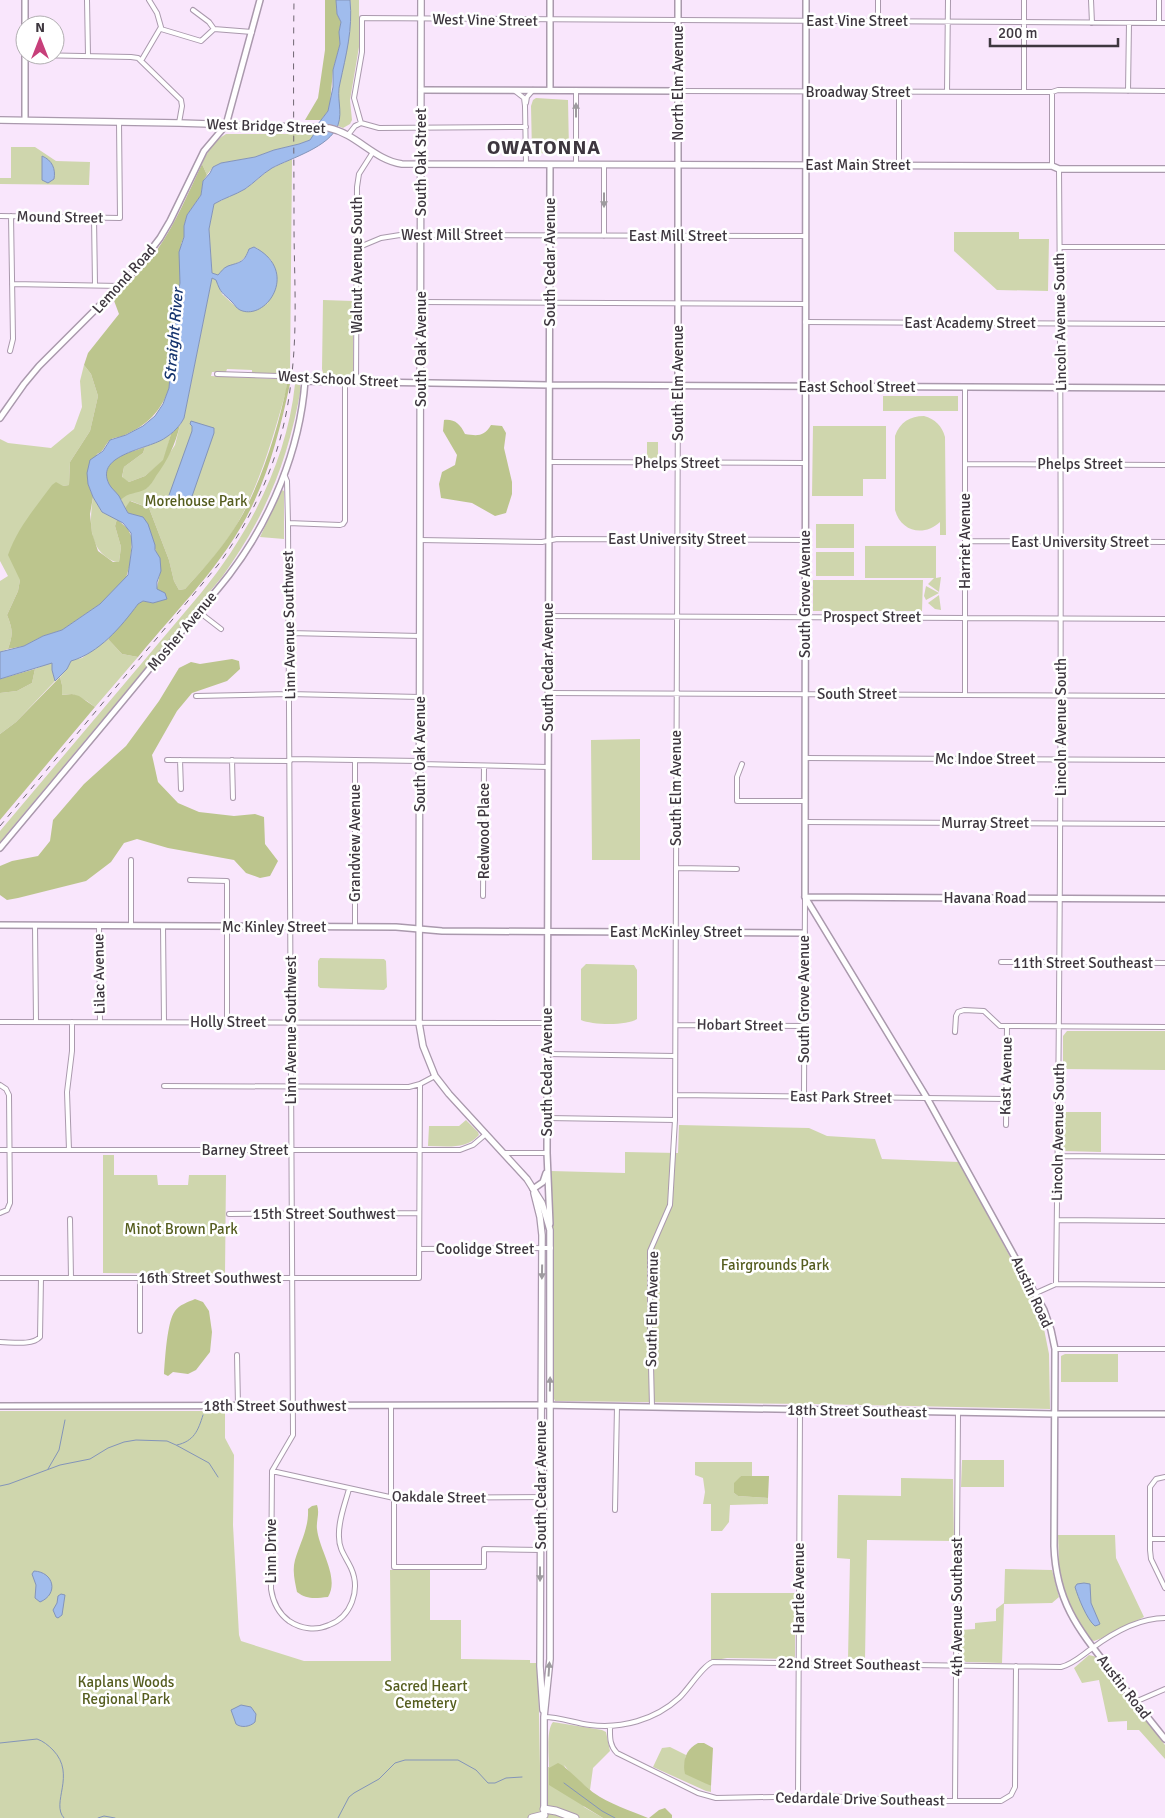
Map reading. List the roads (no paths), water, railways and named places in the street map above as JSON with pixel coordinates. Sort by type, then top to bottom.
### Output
[{"type":"highway","points":[[532,1818],[556,1811],[574,1818]]},
{"type":"main road","name":"South Oak Street","points":[[421,0],[421,235]]},
{"type":"main road","name":"West Bridge Street","points":[[0,120],[179,122],[329,128],[348,135],[382,158],[395,163],[420,164]]},
{"type":"main road","name":"East Main Street","points":[[420,164],[1052,166],[1059,169],[1165,169]]},
{"type":"main road","name":"South Oak Avenue","points":[[421,235],[419,1023],[423,1046],[435,1076],[520,1170],[534,1189],[545,1209],[550,1230]]},
{"type":"main road","name":"South Cedar Avenue","points":[[534,1189],[541,1226],[542,1248],[540,1666],[544,1717],[544,1814]]},
{"type":"main road","name":"South Cedar Avenue","points":[[544,1717],[550,1658],[550,1230]]},
{"type":"street","points":[[25,0],[25,15]]},
{"type":"street","points":[[87,0],[88,55]]},
{"type":"street","points":[[141,61],[161,29],[157,13],[148,0]]},
{"type":"street","points":[[226,125],[260,0]]},
{"type":"street","points":[[550,0],[550,90]]},
{"type":"street","name":"North Elm Avenue","points":[[678,0],[678,165]]},
{"type":"street","name":"South Grove Avenue","points":[[804,1096],[806,0]]},
{"type":"street","points":[[878,0],[878,22]]},
{"type":"street","points":[[947,92],[948,0]]},
{"type":"street","points":[[1024,0],[1024,92]]},
{"type":"street","points":[[1091,0],[1092,23]]},
{"type":"street","points":[[1159,0],[1159,23]]},
{"type":"street","points":[[193,10],[210,22],[214,29]]},
{"type":"street","name":"West Vine Street","points":[[360,123],[354,98],[362,52],[362,18],[550,20]]},
{"type":"street","name":"East Vine Street","points":[[550,20],[1165,23]]},
{"type":"street","points":[[1128,91],[1129,23]]},
{"type":"street","points":[[161,29],[201,41],[214,29],[252,32]]},
{"type":"street","points":[[65,55],[131,57],[141,61],[181,100],[182,106],[179,122]]},
{"type":"street","points":[[25,65],[25,120]]},
{"type":"street","name":"Broadway Street","points":[[421,90],[1165,91]]},
{"type":"street","points":[[514,90],[524,98],[526,164]]},
{"type":"street","points":[[525,106],[527,97],[533,90]]},
{"type":"street","points":[[576,90],[576,165]]},
{"type":"street","points":[[899,92],[899,166]]},
{"type":"street","points":[[1052,92],[1052,166]]},
{"type":"street","name":"Mound Street","points":[[0,216],[120,218],[119,122]]},
{"type":"street","points":[[348,135],[360,123],[379,128],[526,127]]},
{"type":"street","name":"Lemond Road","points":[[0,418],[39,366],[137,268],[160,238],[170,221],[204,151],[226,125]]},
{"type":"street","name":"Walnut Avenue South","points":[[356,382],[358,181],[362,168],[373,152]]},
{"type":"street","name":"South Cedar Avenue","points":[[550,164],[547,931],[547,1170],[550,1230]]},
{"type":"street","points":[[604,165],[604,236]]},
{"type":"street","name":"South Elm Avenue","points":[[652,1407],[650,1251],[670,1204],[675,1120],[678,165]]},
{"type":"street","name":"Lincoln Avenue South","points":[[1056,1284],[1061,760],[1059,169]]},
{"type":"street","points":[[10,351],[13,339],[11,216]]},
{"type":"street","points":[[94,217],[95,285]]},
{"type":"street","name":"West Mill Street","points":[[357,248],[389,236],[550,235]]},
{"type":"street","name":"East Mill Street","points":[[550,235],[806,236]]},
{"type":"street","points":[[1060,246],[1165,247]]},
{"type":"street","points":[[12,284],[120,286]]},
{"type":"street","points":[[421,302],[806,304]]},
{"type":"street","name":"East Academy Street","points":[[806,322],[1165,324]]},
{"type":"street","name":"West School Street","points":[[217,374],[278,376],[292,380],[549,385]]},
{"type":"street","name":"Mosher Avenue","points":[[0,848],[199,612],[250,545],[263,522],[284,474],[299,421],[305,380]]},
{"type":"street","points":[[288,523],[343,524],[345,521],[346,381]]},
{"type":"street","name":"East School Street","points":[[549,385],[1165,388]]},
{"type":"street","name":"Harriet Avenue","points":[[965,387],[965,695]]},
{"type":"street","name":"Phelps Street","points":[[549,462],[805,463]]},
{"type":"street","name":"Phelps Street","points":[[965,464],[1165,465]]},
{"type":"street","name":"Linn Avenue Southwest","points":[[284,474],[287,481],[288,523],[293,1406]]},
{"type":"street","name":"East University Street","points":[[420,540],[542,542],[549,540],[677,539],[805,540]]},
{"type":"street","name":"East University Street","points":[[965,541],[1165,542]]},
{"type":"street","points":[[199,612],[221,629]]},
{"type":"street","name":"Prospect Street","points":[[548,616],[1165,619]]},
{"type":"street","points":[[289,633],[420,636]]},
{"type":"street","name":"South Street","points":[[548,693],[1165,696]]},
{"type":"street","points":[[196,696],[289,694],[420,697]]},
{"type":"street","name":"Mc Indoe Street","points":[[805,758],[1165,760]]},
{"type":"street","points":[[167,760],[355,760],[548,767]]},
{"type":"street","points":[[180,760],[181,789]]},
{"type":"street","points":[[232,760],[233,798]]},
{"type":"street","name":"Grandview Avenue","points":[[355,760],[355,927]]},
{"type":"street","points":[[742,764],[737,777],[737,801],[805,801]]},
{"type":"street","name":"Redwood Place","points":[[484,766],[484,896]]},
{"type":"street","name":"Murray Street","points":[[805,822],[1165,824]]},
{"type":"street","points":[[131,860],[131,926]]},
{"type":"street","points":[[676,868],[737,868]]},
{"type":"street","points":[[190,880],[227,881],[227,1022]]},
{"type":"street","name":"Havana Road","points":[[805,897],[1165,899]]},
{"type":"street","name":"Austin Road","points":[[805,897],[927,1098],[1036,1293],[1048,1320],[1055,1349],[1055,1568],[1059,1586],[1068,1609],[1082,1634],[1165,1739]]},
{"type":"street","name":"Mc Kinley Street","points":[[0,925],[355,927],[442,931],[547,931]]},
{"type":"street","points":[[35,926],[36,1022]]},
{"type":"street","name":"Lilac Avenue","points":[[99,926],[100,1022]]},
{"type":"street","points":[[163,926],[164,1022]]},
{"type":"street","name":"East McKinley Street","points":[[547,931],[804,933]]},
{"type":"street","name":"11th Street Southeast","points":[[1001,962],[1165,963]]},
{"type":"street","points":[[955,1032],[956,1016],[958,1012],[964,1010],[984,1011],[1000,1026],[1165,1027]]},
{"type":"street","name":"Holly Street","points":[[0,1022],[547,1023]]},
{"type":"street","points":[[69,1150],[67,1092],[72,1051],[72,1022]]},
{"type":"street","name":"Hobart Street","points":[[676,1025],[804,1026]]},
{"type":"street","name":"Kast Avenue","points":[[1006,1125],[1007,1026]]},
{"type":"street","points":[[547,1054],[675,1056]]},
{"type":"street","points":[[164,1086],[409,1086],[420,1084],[435,1076]]},
{"type":"street","points":[[419,1249],[420,1084]]},
{"type":"street","points":[[0,1085],[6,1089],[9,1095],[10,1150],[10,1203],[7,1210],[0,1213]]},
{"type":"street","name":"East Park Street","points":[[675,1095],[1006,1099]]},
{"type":"street","points":[[547,1118],[675,1120]]},
{"type":"street","name":"Barney Street","points":[[0,1150],[460,1150],[468,1148],[486,1134]]},
{"type":"street","points":[[504,1153],[547,1153]]},
{"type":"street","points":[[1058,1156],[1165,1156]]},
{"type":"street","points":[[534,1189],[543,1182],[547,1170]]},
{"type":"street","name":"15th Street Southwest","points":[[229,1214],[419,1213]]},
{"type":"street","points":[[70,1219],[70,1278]]},
{"type":"street","points":[[1057,1220],[1165,1221]]},
{"type":"street","name":"Coolidge Street","points":[[419,1249],[551,1248]]},
{"type":"street","name":"16th Street Southwest","points":[[0,1278],[419,1278],[419,1249]]},
{"type":"street","points":[[0,1342],[32,1342],[40,1337],[41,1278]]},
{"type":"street","points":[[140,1278],[140,1331]]},
{"type":"street","points":[[1036,1293],[1056,1284],[1165,1285]]},
{"type":"street","points":[[1055,1349],[1165,1349]]},
{"type":"street","points":[[237,1355],[238,1406]]},
{"type":"street","points":[[390,1405],[394,1567],[484,1567],[484,1549],[540,1550]]},
{"type":"street","name":"18th Street Southeast","points":[[550,1405],[1055,1414],[1165,1414]]},
{"type":"street","name":"18th Street Southwest","points":[[0,1406],[550,1405]]},
{"type":"street","points":[[272,1471],[293,1435],[293,1406]]},
{"type":"street","points":[[615,1510],[617,1406]]},
{"type":"street","name":"Hartle Avenue","points":[[798,1797],[800,1410]]},
{"type":"street","name":"4th Avenue Southeast","points":[[955,1801],[958,1412]]},
{"type":"street","name":"Oakdale Street","points":[[272,1471],[380,1496],[550,1497]]},
{"type":"street","name":"Linn Drive","points":[[272,1471],[272,1596],[280,1613],[290,1622],[302,1627],[316,1628],[333,1623],[347,1611],[353,1599],[354,1575],[341,1550],[338,1538],[349,1489]]},
{"type":"street","points":[[1165,1477],[1156,1479],[1150,1486],[1150,1556],[1165,1588]]},
{"type":"street","points":[[1150,1539],[1165,1539]]},
{"type":"street","name":"22nd Street Southeast","points":[[544,1717],[610,1726],[641,1720],[668,1706],[686,1691],[708,1664],[1062,1667],[1072,1663],[1092,1647],[1142,1621],[1165,1618]]},
{"type":"street","name":"Cedardale Drive Southeast","points":[[610,1726],[610,1741],[617,1753],[698,1793],[724,1798],[798,1797],[1001,1801],[1009,1798],[1014,1791],[1016,1666]]},
{"type":"street","points":[[1135,1702],[1165,1689]]},
{"type":"water","points":[[336,0],[350,0],[351,21],[339,88],[340,114],[334,133],[319,146],[272,168],[245,189],[214,204],[209,229],[212,273],[218,275],[226,267],[241,261],[249,249],[254,247],[268,257],[275,269],[277,281],[274,292],[268,302],[260,309],[250,312],[240,310],[222,292],[216,280],[212,278],[184,418],[176,429],[165,438],[116,459],[109,466],[106,474],[109,484],[119,496],[128,513],[143,517],[148,524],[155,550],[160,558],[161,571],[157,582],[157,589],[165,593],[167,599],[153,603],[143,601],[138,604],[109,638],[91,652],[71,661],[67,669],[55,681],[52,663],[0,679],[0,652],[24,646],[43,636],[62,630],[100,604],[128,575],[132,547],[131,533],[123,523],[102,512],[93,497],[88,484],[87,473],[90,460],[103,451],[110,440],[126,435],[143,426],[155,416],[163,404],[169,388],[176,303],[180,283],[179,252],[184,237],[187,215],[201,195],[203,181],[213,167],[221,163],[255,157],[310,140],[318,124],[328,111],[333,87],[333,70],[340,44],[339,32],[341,22],[337,14]]},
{"type":"water","points":[[42,156],[51,162],[54,168],[54,179],[48,183],[42,180]]},
{"type":"water","points":[[191,421],[214,428],[214,433],[189,505],[184,506],[168,500],[168,498],[192,431]]},
{"type":"water","points":[[34,1571],[46,1575],[52,1584],[50,1594],[40,1602],[35,1598],[36,1585],[32,1574]]},
{"type":"water","points":[[1077,1584],[1090,1584],[1091,1603],[1100,1624],[1095,1626],[1086,1614],[1075,1587]]},
{"type":"water","points":[[61,1594],[65,1595],[62,1615],[58,1618],[53,1610],[58,1596]]},
{"type":"water","points":[[241,1705],[251,1707],[256,1714],[253,1724],[243,1726],[236,1724],[231,1710]]},
{"type":"waterway","points":[[177,1445],[188,1441],[195,1434],[203,1415]]},
{"type":"waterway","points":[[48,1469],[59,1450],[65,1420]]},
{"type":"waterway","points":[[0,1486],[60,1465],[90,1459],[108,1448],[136,1440],[167,1441],[176,1445],[209,1463],[218,1477]]},
{"type":"waterway","points":[[0,1743],[37,1739],[53,1750],[60,1759],[63,1769],[60,1812],[64,1818]]},
{"type":"waterway","points":[[338,1818],[349,1797],[379,1779],[395,1763],[405,1760],[458,1760],[476,1770],[488,1783],[495,1783],[506,1778],[522,1777]]},
{"type":"waterway","points":[[564,1783],[602,1811],[615,1818]]},
{"type":"waterway","points":[[98,1818],[104,1816],[115,1818]]},
{"type":"railway","points":[[0,826],[218,565],[245,523],[267,478],[282,431],[293,361],[295,302],[294,0]]},
{"type":"district","name":"OWATONNA","points":[[544,147]]},
{"type":"water label","name":"Straight River","points":[[173,335]]},
{"type":"park label","name":"Morehouse Park","points":[[196,501]]},
{"type":"park label","name":"Minot Brown Park","points":[[181,1229]]},
{"type":"park label","name":"Fairgrounds Park","points":[[775,1265]]},
{"type":"park label","name":"Kaplans Woods Regional Park","points":[[126,1690]]},
{"type":"park label","name":"Sacred Heart Cemetery","points":[[426,1694]]}]
